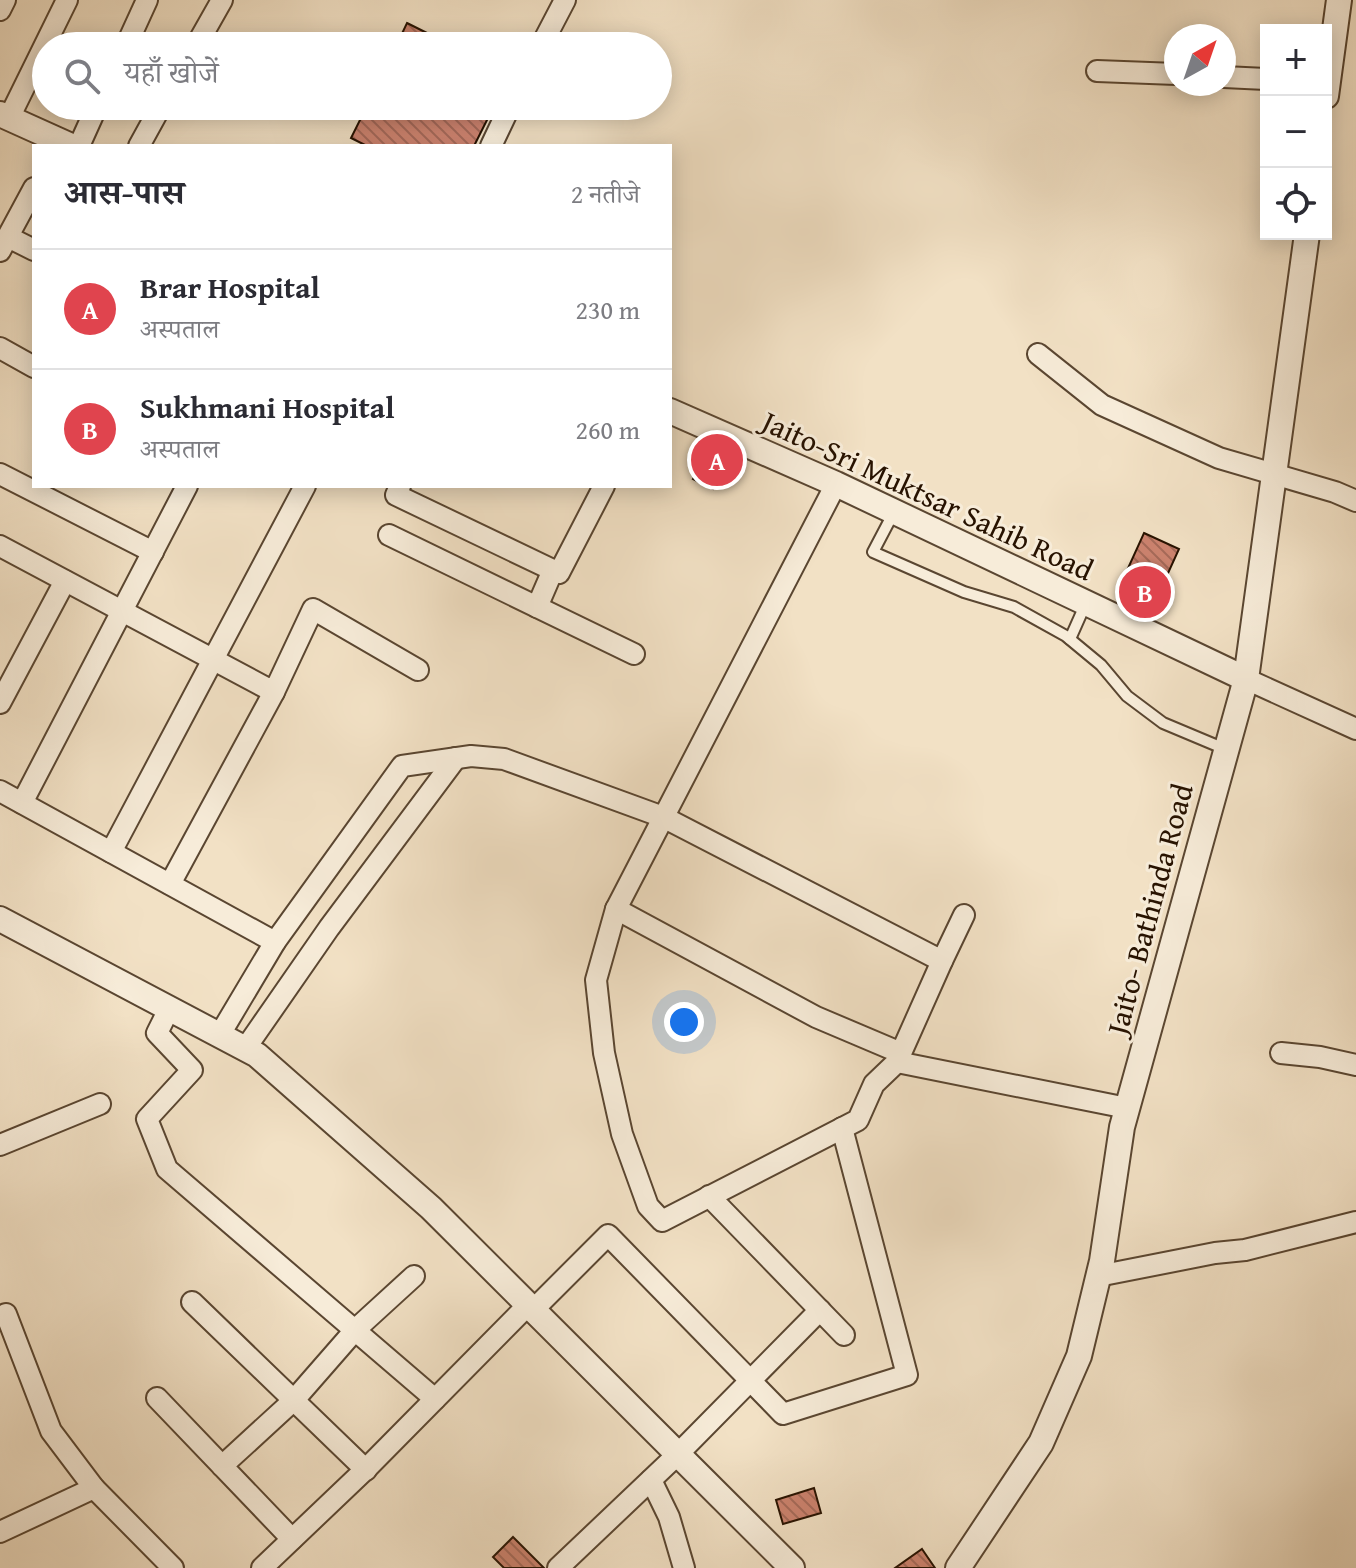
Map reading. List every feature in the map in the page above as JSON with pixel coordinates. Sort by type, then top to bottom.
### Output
[{"type":"street","points":[[0,10],[5,0]]},
{"type":"street","points":[[50,32],[67,0]]},
{"type":"street","points":[[132,32],[147,0]]},
{"type":"street","points":[[204,32],[222,0]]},
{"type":"street","points":[[548,32],[565,0]]},
{"type":"street","points":[[1332,50],[1339,0]]},
{"type":"street","points":[[32,64],[4,116],[64,144]]},
{"type":"street","points":[[1097,71],[1164,74]]},
{"type":"street","points":[[1236,78],[1260,79]]},
{"type":"street","points":[[67,144],[86,120]]},
{"type":"street","points":[[140,144],[153,120]]},
{"type":"street","points":[[492,144],[503,120]]},
{"type":"street","points":[[32,192],[4,244],[32,250]]},
{"type":"street","name":"Jaito- Bathinda Road","points":[[958,1568],[1041,1443],[1079,1356],[1098,1276],[1122,1127],[1246,679],[1306,240]]},
{"type":"street","points":[[0,348],[32,366]]},
{"type":"street","points":[[1038,354],[1102,405],[1219,458],[1356,501]]},
{"type":"street","name":"Jaito-Sri Muktsar Sahib Road","points":[[672,412],[836,484],[1246,679]]},
{"type":"street","points":[[0,474],[153,552]]},
{"type":"street","points":[[836,484],[616,909],[596,980],[604,1053],[622,1134],[648,1206],[662,1221],[858,1120],[874,1084],[899,1058],[964,915]]},
{"type":"street","points":[[22,803],[186,488]]},
{"type":"street","points":[[111,852],[215,661],[304,488]]},
{"type":"street","points":[[399,488],[396,495],[559,573],[603,488]]},
{"type":"street","points":[[389,535],[634,654]]},
{"type":"street","points":[[0,546],[274,692]]},
{"type":"street","points":[[537,607],[553,570]]},
{"type":"street","points":[[0,703],[65,581]]},
{"type":"street","points":[[170,884],[274,692],[313,609],[418,670]]},
{"type":"street","points":[[1246,679],[1356,729]]},
{"type":"street","points":[[219,1036],[275,942],[402,766],[471,756],[504,759],[663,817],[942,961]]},
{"type":"street","points":[[245,1049],[329,928],[456,758]]},
{"type":"street","points":[[0,791],[275,942]]},
{"type":"street","points":[[616,909],[899,1058],[1127,1108]]},
{"type":"street","points":[[0,919],[257,1055],[431,1208],[792,1568]]},
{"type":"street","points":[[169,1009],[157,1033],[192,1070],[147,1119],[167,1169],[435,1399]]},
{"type":"street","points":[[1281,1053],[1356,1065]]},
{"type":"street","points":[[0,1145],[100,1104]]},
{"type":"street","points":[[262,1568],[608,1235],[783,1414],[907,1375],[842,1128]]},
{"type":"street","points":[[709,1196],[844,1335]]},
{"type":"street","points":[[1098,1276],[1245,1250],[1356,1222]]},
{"type":"street","points":[[222,1466],[294,1400],[356,1329],[414,1276]]},
{"type":"street","points":[[192,1302],[366,1470]]},
{"type":"street","points":[[558,1568],[677,1455],[820,1310]]},
{"type":"street","points":[[6,1314],[51,1431],[94,1488],[173,1568]]},
{"type":"street","points":[[157,1398],[292,1539]]},
{"type":"street","points":[[651,1480],[669,1517],[684,1568]]},
{"type":"street","points":[[0,1532],[94,1488]]},
{"type":"lane","points":[[894,512],[873,552],[964,592],[1014,607],[1070,639],[1101,665],[1127,696],[1163,723],[1226,749]]},
{"type":"lane","points":[[1070,639],[1086,603]]},
{"type":"building","points":[[407,23],[425,32],[403,32]]},
{"type":"building","points":[[360,120],[487,120],[475,144],[363,144],[351,138]]},
{"type":"building","points":[[710,445],[730,454],[713,489],[693,479]]},
{"type":"building","points":[[1144,533],[1179,549],[1154,604],[1119,588]]},
{"type":"building","points":[[814,1488],[821,1513],[783,1524],[776,1500]]},
{"type":"building","points":[[513,1537],[544,1568],[504,1568],[493,1557]]},
{"type":"building","points":[[922,1549],[935,1568],[895,1568]]},
{"type":"place","name":"Brar Hospital","points":[[717,460]]},
{"type":"place","name":"Sukhmani Hospital","points":[[1145,592]]}]
